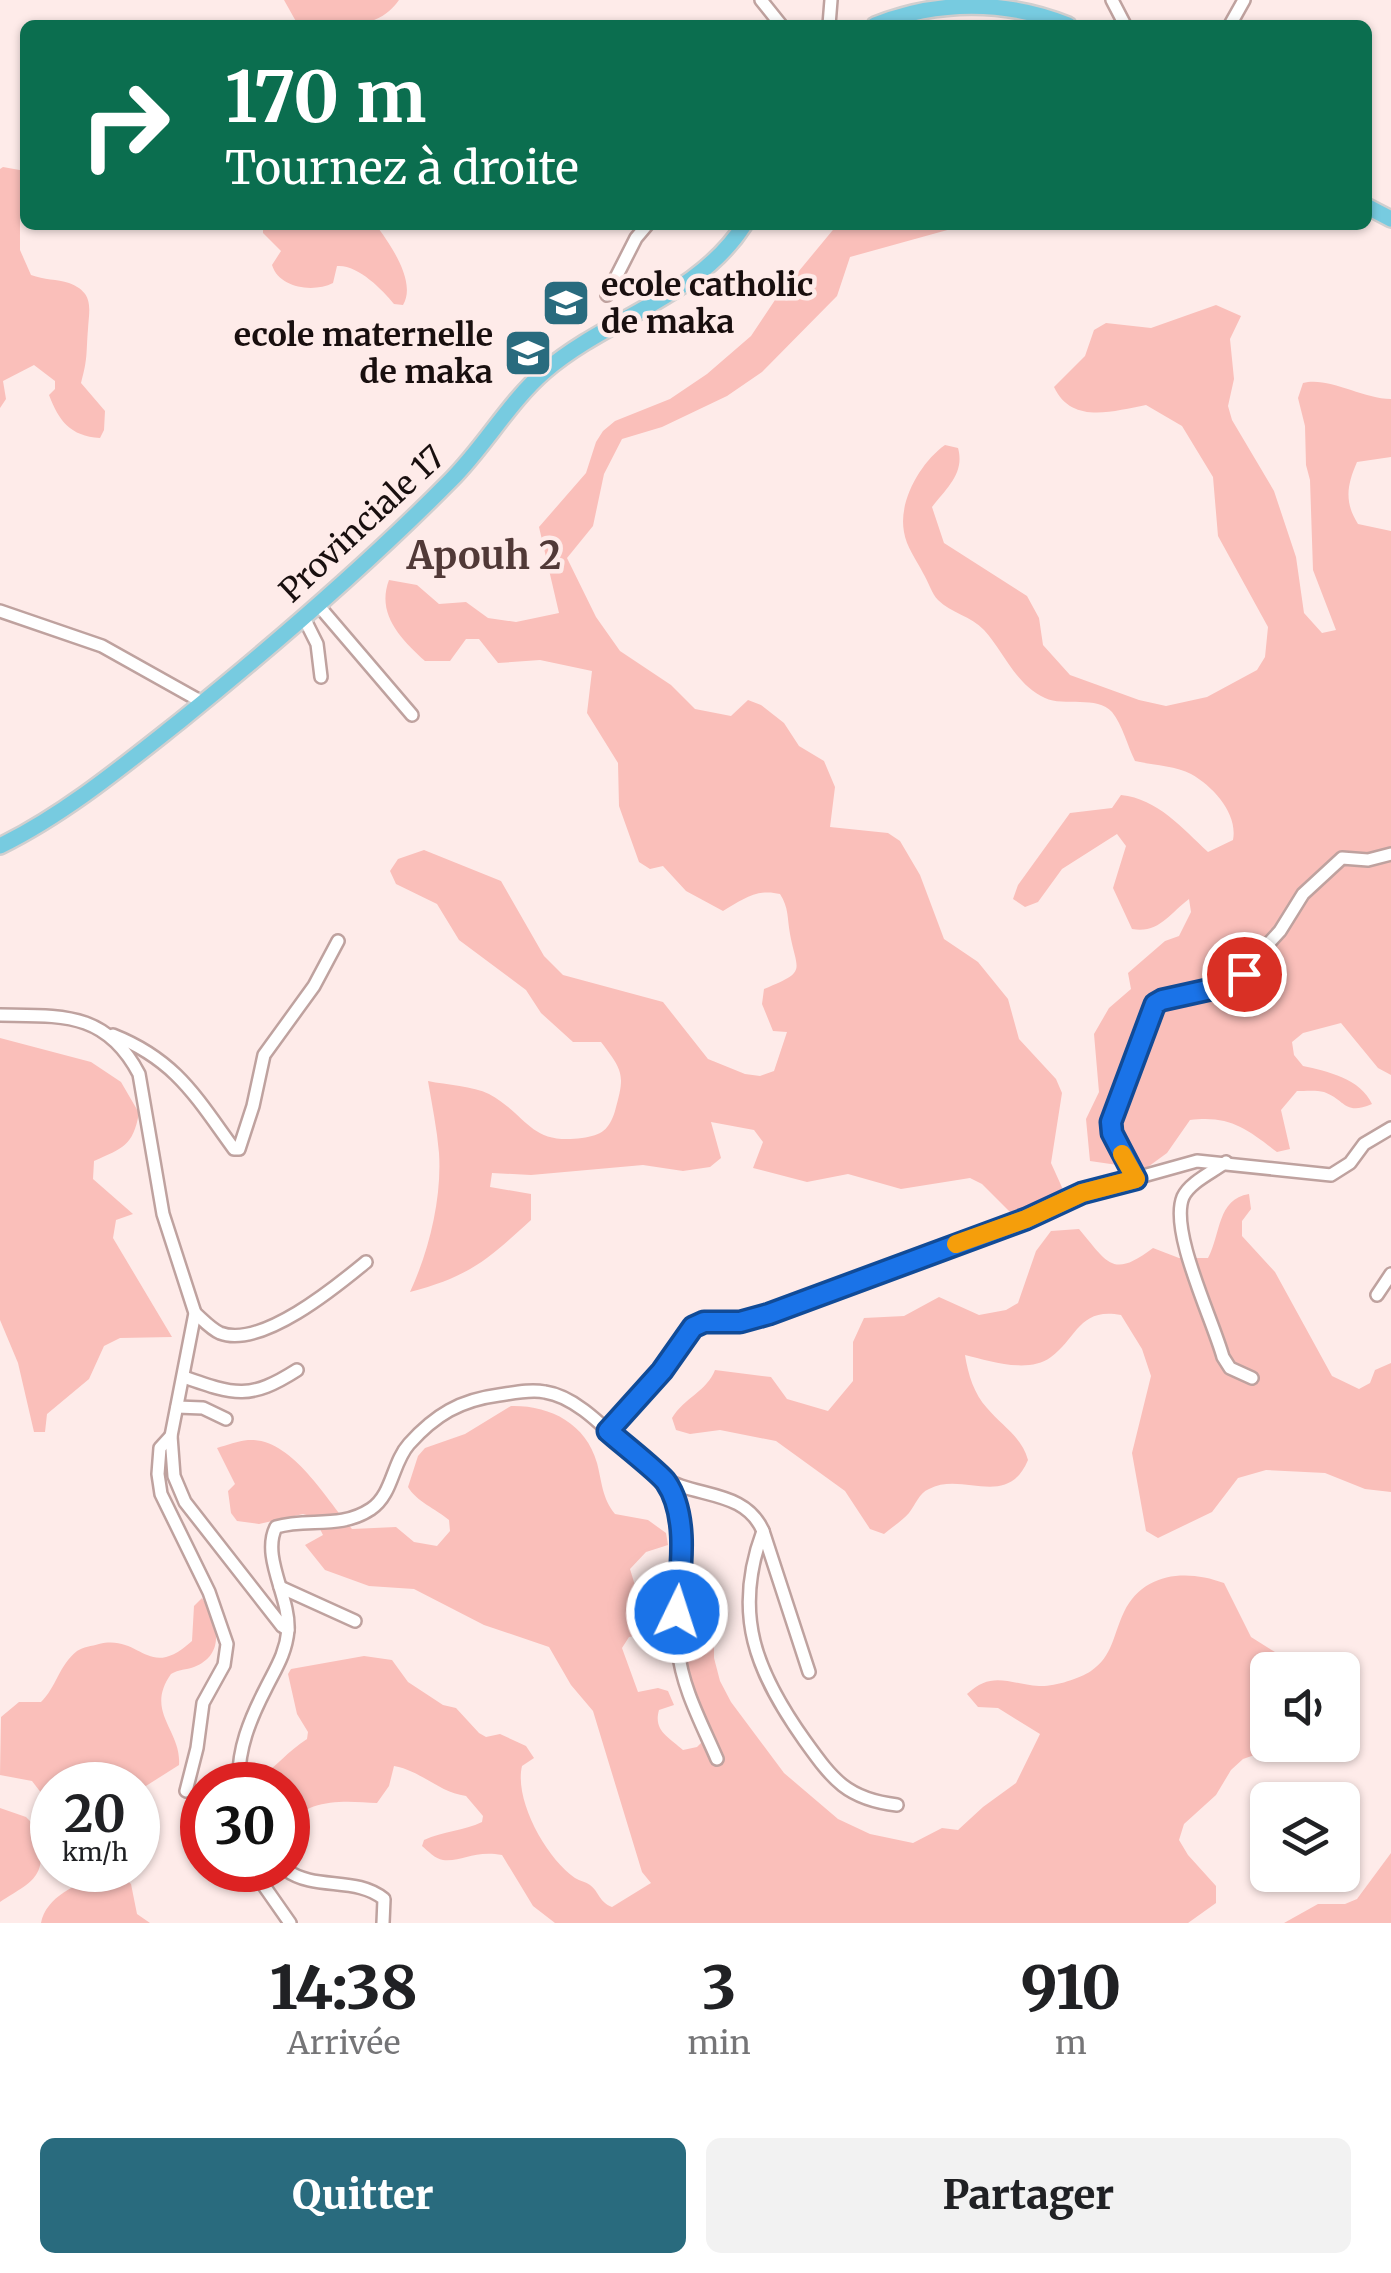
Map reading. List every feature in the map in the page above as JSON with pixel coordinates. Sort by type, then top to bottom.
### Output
[{"type":"main road","points":[[886,20],[910,10],[956,2],[999,3],[1049,20]]},
{"type":"main road","name":"Provinciale 17","points":[[0,846],[64,808],[304,618],[456,476],[541,375],[576,347],[693,280],[740,230]]},
{"type":"street","points":[[761,0],[777,20]]},
{"type":"street","points":[[607,295],[642,230]]},
{"type":"street","points":[[318,605],[412,714]]},
{"type":"street","points":[[0,610],[102,646],[202,702]]},
{"type":"street","points":[[304,618],[317,644],[321,677]]},
{"type":"street","points":[[1136,1179],[1112,1133],[1111,1122],[1156,1002],[1236,980],[1282,928],[1303,894],[1342,858],[1368,860],[1391,854]]},
{"type":"street","points":[[0,1015],[65,1016],[141,1046],[178,1074],[234,1149],[240,1149],[264,1056],[314,986],[338,941]]},
{"type":"street","points":[[104,1032],[132,1060],[144,1089],[163,1214],[195,1313],[171,1436],[174,1476],[185,1502],[288,1630]]},
{"type":"street","points":[[608,1431],[662,1371],[684,1336],[700,1323],[754,1319],[1026,1219],[1082,1193],[1196,1161],[1330,1175],[1350,1163],[1364,1144],[1391,1128]]},
{"type":"street","points":[[1226,1162],[1186,1193],[1181,1208],[1182,1236],[1223,1357],[1230,1368],[1252,1378]]},
{"type":"street","points":[[195,1313],[222,1334],[259,1329],[319,1300],[366,1262]]},
{"type":"street","points":[[1377,1295],[1391,1274]]},
{"type":"street","points":[[184,1377],[225,1390],[257,1392],[297,1370]]},
{"type":"street","points":[[240,1762],[260,1699],[284,1655],[288,1630],[272,1537],[276,1526],[329,1524],[373,1508],[390,1484],[406,1446],[437,1416],[460,1402],[510,1393],[547,1392],[561,1396],[666,1480],[743,1505],[758,1518],[809,1672]]},
{"type":"street","points":[[177,1407],[203,1408],[226,1419]]},
{"type":"street","points":[[171,1436],[160,1448],[159,1488],[214,1606],[227,1655],[203,1703],[193,1762]]},
{"type":"street","points":[[666,1480],[680,1530],[678,1650],[692,1699],[717,1760]]},
{"type":"street","points":[[763,1530],[751,1566],[749,1609],[762,1671],[781,1706],[836,1780],[860,1798],[897,1805]]},
{"type":"street","points":[[280,1587],[355,1621]]},
{"type":"street","points":[[310,1882],[372,1891],[384,1899],[383,1923]]},
{"type":"street","points":[[271,1892],[290,1923]]},
{"type":"shaded area","points":[[284,0],[399,0],[373,20],[295,20]]},
{"type":"shaded area","points":[[0,169],[20,170],[20,250],[31,275],[69,283],[83,292],[89,302],[81,383],[105,411],[100,438],[67,426],[49,395],[55,389],[55,381],[34,365],[3,381],[6,399],[0,408]]},
{"type":"shaded area","points":[[379,230],[404,275],[407,285],[403,305],[394,304],[368,279],[345,266],[337,266],[333,283],[325,286],[307,288],[289,283],[272,265],[281,251],[263,233]]},
{"type":"shaded area","points":[[833,230],[947,230],[850,257],[837,296],[762,372],[727,396],[662,427],[622,439],[604,474],[593,526],[567,558],[596,617],[620,651],[671,685],[695,709],[731,716],[748,700],[761,705],[784,723],[799,746],[824,761],[835,787],[830,827],[888,833],[900,841],[920,875],[944,939],[978,962],[1008,999],[1019,1039],[1056,1079],[1062,1093],[1051,1163],[1065,1194],[1016,1218],[982,1184],[970,1178],[901,1189],[848,1174],[807,1182],[753,1168],[763,1142],[754,1130],[711,1122],[721,1158],[710,1167],[683,1171],[643,1165],[531,1175],[492,1173],[490,1187],[531,1194],[531,1220],[476,1265],[448,1280],[410,1292],[428,1242],[438,1188],[439,1153],[428,1081],[489,1094],[540,1133],[564,1139],[595,1135],[607,1127],[621,1081],[614,1060],[601,1042],[573,1042],[541,1013],[526,990],[459,940],[437,904],[396,884],[390,871],[398,859],[424,850],[501,881],[544,956],[563,975],[663,1002],[708,1059],[745,1074],[760,1076],[774,1071],[787,1032],[773,1031],[762,1004],[764,989],[793,974],[796,963],[780,894],[757,894],[723,911],[686,891],[663,866],[650,869],[639,862],[619,806],[618,763],[587,713],[592,671],[540,660],[498,663],[479,639],[466,639],[450,661],[425,661],[407,644],[388,615],[389,580],[417,585],[439,604],[466,602],[488,618],[516,622],[559,613],[539,527],[586,473],[603,431],[615,421],[670,399],[707,374],[751,336],[775,300]]},
{"type":"shaded area","points":[[1216,305],[1241,316],[1230,339],[1234,379],[1228,406],[1232,420],[1274,491],[1296,557],[1304,613],[1322,633],[1336,630],[1313,570],[1310,480],[1298,398],[1303,383],[1312,382],[1391,399],[1391,457],[1357,462],[1348,493],[1358,524],[1391,531],[1391,1075],[1378,1068],[1341,1023],[1303,1033],[1292,1042],[1294,1055],[1303,1066],[1352,1082],[1372,1104],[1350,1108],[1324,1092],[1297,1091],[1281,1110],[1290,1149],[1277,1152],[1227,1122],[1190,1120],[1167,1153],[1145,1169],[1090,1161],[1086,1119],[1099,1092],[1094,1034],[1109,1008],[1131,989],[1128,973],[1165,941],[1179,936],[1191,912],[1189,899],[1157,925],[1132,929],[1113,888],[1126,846],[1117,834],[1062,869],[1038,902],[1025,907],[1013,899],[1018,885],[1070,813],[1112,808],[1121,795],[1134,798],[1169,816],[1208,852],[1233,840],[1232,821],[1216,794],[1191,774],[1135,761],[1119,723],[1106,707],[1045,698],[1026,685],[984,630],[936,597],[907,543],[903,520],[913,483],[928,461],[945,445],[958,448],[957,473],[932,507],[944,543],[1027,596],[1039,618],[1043,645],[1070,675],[1166,706],[1207,697],[1257,670],[1265,657],[1268,627],[1218,536],[1213,477],[1182,426],[1146,405],[1107,412],[1082,411],[1071,407],[1054,387],[1085,356],[1094,330],[1106,323],[1151,328]]},
{"type":"shaded area","points":[[0,1038],[91,1062],[121,1082],[139,1113],[130,1139],[94,1161],[93,1179],[133,1214],[116,1220],[113,1238],[172,1337],[120,1338],[104,1346],[89,1379],[47,1414],[45,1432],[34,1432],[18,1363],[0,1320]]},
{"type":"shaded area","points":[[1249,1194],[1251,1209],[1242,1221],[1242,1236],[1275,1272],[1332,1376],[1359,1389],[1370,1383],[1375,1370],[1391,1363],[1391,1492],[1365,1489],[1325,1473],[1266,1470],[1238,1478],[1212,1512],[1158,1538],[1146,1531],[1132,1453],[1151,1376],[1142,1349],[1121,1315],[1107,1314],[1087,1320],[1051,1357],[1031,1365],[1009,1365],[965,1355],[978,1396],[1016,1438],[1028,1460],[1019,1475],[1008,1483],[942,1485],[929,1489],[884,1534],[870,1529],[845,1491],[776,1441],[720,1430],[690,1434],[676,1430],[672,1418],[707,1384],[715,1370],[771,1377],[787,1399],[828,1411],[853,1381],[853,1342],[864,1318],[904,1316],[939,1297],[979,1315],[1006,1310],[1018,1303],[1036,1251],[1051,1231],[1079,1229],[1104,1258],[1119,1265],[1153,1248],[1179,1258],[1208,1258],[1225,1210],[1239,1197]]},
{"type":"shaded area","points":[[511,1406],[552,1413],[575,1427],[592,1449],[605,1496],[615,1514],[648,1520],[666,1533],[668,1545],[646,1552],[630,1569],[647,1625],[641,1635],[629,1637],[622,1648],[638,1692],[658,1688],[668,1691],[674,1705],[659,1710],[658,1717],[664,1733],[683,1750],[697,1747],[705,1739],[680,1631],[686,1570],[696,1567],[714,1635],[720,1681],[784,1773],[838,1819],[870,1834],[913,1843],[942,1828],[958,1830],[1016,1783],[1040,1734],[998,1708],[978,1707],[967,1694],[993,1680],[1045,1686],[1080,1677],[1104,1659],[1124,1612],[1142,1589],[1181,1575],[1224,1583],[1251,1637],[1275,1652],[1250,1652],[1250,1757],[1231,1770],[1216,1795],[1184,1824],[1179,1840],[1216,1886],[1216,1903],[1188,1923],[555,1923],[533,1906],[502,1855],[443,1860],[422,1846],[431,1837],[482,1822],[483,1816],[466,1796],[394,1766],[389,1786],[377,1803],[340,1802],[310,1808],[310,1762],[279,1762],[307,1739],[308,1732],[297,1714],[288,1674],[291,1669],[364,1656],[392,1660],[408,1682],[443,1705],[456,1708],[479,1733],[486,1737],[500,1734],[526,1746],[534,1758],[522,1766],[523,1795],[543,1843],[564,1869],[590,1885],[612,1907],[651,1883],[642,1872],[593,1711],[571,1685],[549,1647],[484,1625],[414,1589],[369,1586],[325,1570],[305,1545],[323,1535],[314,1517],[303,1514],[259,1524],[237,1521],[231,1513],[228,1491],[235,1484],[217,1448],[248,1440],[264,1442],[294,1459],[352,1529],[396,1527],[414,1542],[437,1546],[450,1531],[449,1520],[408,1487],[418,1456],[425,1448],[465,1434]]},
{"type":"shaded area","points":[[202,1598],[216,1636],[212,1654],[205,1661],[171,1674],[164,1687],[162,1710],[175,1741],[179,1765],[160,1777],[160,1762],[30,1762],[30,1781],[0,1775],[1,1717],[19,1702],[41,1702],[66,1663],[82,1648],[113,1643],[154,1657],[177,1652],[192,1641],[194,1606]]},
{"type":"shaded area","points":[[0,1808],[30,1821],[30,1881],[0,1902]]},
{"type":"shaded area","points":[[1391,1853],[1391,1923],[1284,1923],[1318,1904],[1345,1904],[1357,1899]]},
{"type":"shaded area","points":[[66,1892],[133,1892],[137,1914],[150,1923],[41,1923],[56,1899]]},
{"type":"slow traffic","points":[[956,1244],[1026,1219],[1082,1193],[1136,1179],[1122,1154]]},
{"type":"place","name":"ecole catholic de maka","points":[[566,303]]},
{"type":"place","name":"ecole maternelle de maka","points":[[528,353]]},
{"type":"district","name":"Apouh 2","points":[[484,556]]},
{"type":"route","points":[[677,1612],[680,1530],[666,1480],[608,1431],[662,1371],[684,1336],[704,1322],[740,1322],[769,1314],[1026,1219],[1082,1193],[1136,1179],[1112,1133],[1111,1122],[1155,1004],[1225,986],[1244,974]]}]
